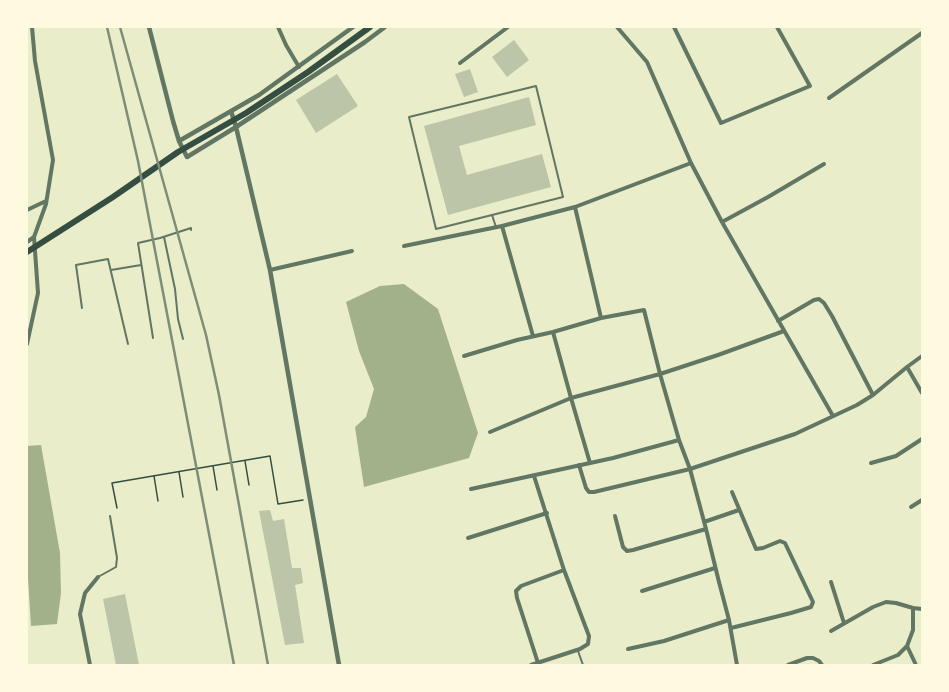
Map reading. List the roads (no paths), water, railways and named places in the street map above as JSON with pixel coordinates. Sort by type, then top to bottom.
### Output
[{"type":"main road","points":[[27,252],[113,197],[178,152],[246,113],[308,72],[370,27]]},
{"type":"street","points":[[27,344],[38,293],[34,237],[46,201],[53,160],[35,62],[32,27]]},
{"type":"street","points":[[149,27],[173,121],[179,140],[187,157],[236,127],[365,42],[385,27]]},
{"type":"street","points":[[278,27],[286,45],[299,67]]},
{"type":"street","points":[[179,140],[259,95],[353,27]]},
{"type":"street","points":[[460,63],[508,27]]},
{"type":"street","points":[[617,27],[647,62],[691,163],[722,222],[833,416]]},
{"type":"street","points":[[674,27],[721,123],[810,86],[776,27]]},
{"type":"street","points":[[829,98],[922,34]]},
{"type":"street","points":[[231,111],[270,270],[339,665]]},
{"type":"street","points":[[404,246],[502,226],[575,207],[691,163]]},
{"type":"street","points":[[722,222],[824,164]]},
{"type":"street","points":[[27,210],[46,201]]},
{"type":"street","points":[[575,207],[601,318]]},
{"type":"street","points":[[502,226],[533,336]]},
{"type":"street","points":[[27,242],[34,237]]},
{"type":"street","points":[[270,270],[352,251]]},
{"type":"street","points":[[778,321],[814,300],[824,303],[874,395]]},
{"type":"street","points":[[464,356],[601,318],[644,310],[660,374],[679,440],[690,469],[706,529],[731,628],[737,665]]},
{"type":"street","points":[[490,432],[571,398],[660,374],[784,331]]},
{"type":"street","points":[[553,332],[590,463]]},
{"type":"street","points":[[579,465],[586,488],[589,492],[690,469],[795,434],[857,405],[874,395],[907,366],[922,356]]},
{"type":"street","points":[[907,366],[922,392]]},
{"type":"street","points":[[871,463],[896,456],[922,439]]},
{"type":"street","points":[[471,489],[613,458],[679,440]]},
{"type":"street","points":[[531,665],[578,650],[588,644],[589,636],[564,570],[534,476]]},
{"type":"street","points":[[731,628],[791,613],[811,606],[813,602],[785,543],[780,541],[756,549],[732,492]]},
{"type":"street","points":[[911,507],[922,500]]},
{"type":"street","points":[[704,522],[739,510]]},
{"type":"street","points":[[468,538],[547,513]]},
{"type":"street","points":[[615,516],[623,547],[627,551],[706,529]]},
{"type":"street","points":[[642,591],[715,568]]},
{"type":"street","points":[[538,663],[516,591],[521,586],[564,570]]},
{"type":"street","points":[[90,665],[80,614],[84,593],[98,577]]},
{"type":"street","points":[[831,582],[844,623]]},
{"type":"street","points":[[831,631],[873,607],[886,602],[922,609]]},
{"type":"street","points":[[873,665],[898,655],[907,646],[913,630],[913,608]]},
{"type":"street","points":[[628,649],[664,640],[729,620]]},
{"type":"street","points":[[907,646],[916,665]]},
{"type":"street","points":[[788,665],[807,658],[813,658],[820,661],[822,665]]},
{"type":"lane","points":[[536,86],[563,197],[492,215],[436,229],[409,117],[536,86]]},
{"type":"lane","points":[[492,215],[496,227]]},
{"type":"lane","points":[[153,338],[138,244],[191,228],[191,230]]},
{"type":"lane","points":[[164,237],[175,289],[178,319],[183,339]]},
{"type":"lane","points":[[82,308],[76,265],[108,259],[128,344]]},
{"type":"lane","points":[[111,270],[141,265]]},
{"type":"lane","points":[[98,577],[116,567],[117,558],[110,516]]},
{"type":"lane","points":[[578,650],[583,665]]},
{"type":"railway","points":[[107,27],[138,161],[234,665]]},
{"type":"railway","points":[[120,27],[206,335],[219,395],[268,665]]}]
